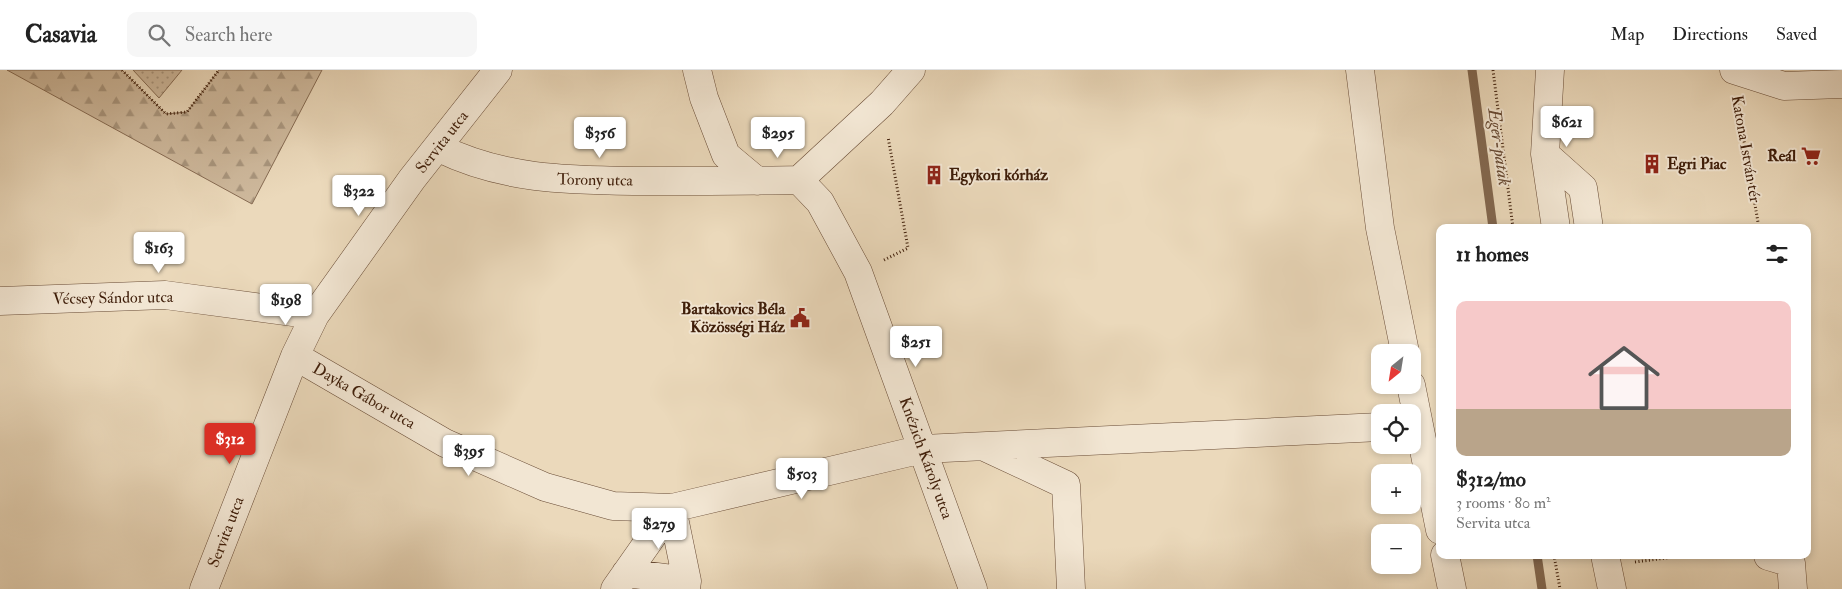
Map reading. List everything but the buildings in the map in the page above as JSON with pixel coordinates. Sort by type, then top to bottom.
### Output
[{"type":"street","name":"Servita utca","points":[[204,589],[295,356],[315,315],[412,179],[439,148],[498,70]]},
{"type":"street","points":[[697,70],[704,98],[726,155],[757,181],[799,180],[882,103],[911,70]]},
{"type":"street","points":[[1360,70],[1380,228],[1403,344]]},
{"type":"street","points":[[1550,70],[1545,154],[1555,224]]},
{"type":"street","points":[[1735,80],[1784,86],[1842,84]]},
{"type":"street","name":"Torony utca","points":[[439,148],[459,158],[505,172],[554,179],[757,181]]},
{"type":"street","points":[[1545,154],[1584,188],[1588,224]]},
{"type":"street","name":"Knézich Károly utca","points":[[799,180],[820,202],[858,272],[973,589]]},
{"type":"street","name":"Vécsey Sándor utca","points":[[0,302],[165,295],[315,315]]},
{"type":"street","name":"Dayka Gábor utca","points":[[295,356],[445,443],[544,487],[613,506],[672,508],[923,449],[1371,427]]},
{"type":"street","points":[[984,446],[1066,485],[1070,589]]},
{"type":"street","points":[[1421,447],[1436,512]]},
{"type":"street","points":[[621,581],[672,508]]},
{"type":"street","points":[[621,581],[687,585],[672,508]]},
{"type":"street","points":[[1446,559],[1452,589]]},
{"type":"path","points":[[122,70],[166,114],[187,112],[219,70]]},
{"type":"path","points":[[1493,70],[1512,224]]},
{"type":"path","name":"Katona István tér","points":[[1735,80],[1758,224]]},
{"type":"path","points":[[858,272],[908,248],[882,103]]},
{"type":"path","points":[[1555,559],[1560,589]]},
{"type":"path","points":[[1613,571],[1670,559]]},
{"type":"green space","points":[[7,70],[122,70],[166,114],[187,112],[219,70],[322,70],[252,204]]},
{"type":"green space","points":[[133,70],[182,70],[159,98]]},
{"type":"waterway","name":"Eger-patak","points":[[1472,70],[1492,224]]},
{"type":"waterway","name":"Eger-patak","points":[[1538,559],[1542,589]]},
{"type":"place","name":"Reál","points":[[1811,156]]},
{"type":"place","name":"Egri Piac","points":[[1652,164]]},
{"type":"place","name":"Egykori kórház","points":[[934,175]]},
{"type":"place","name":"Bartakovics Béla Közösségi Ház","points":[[800,318]]}]
